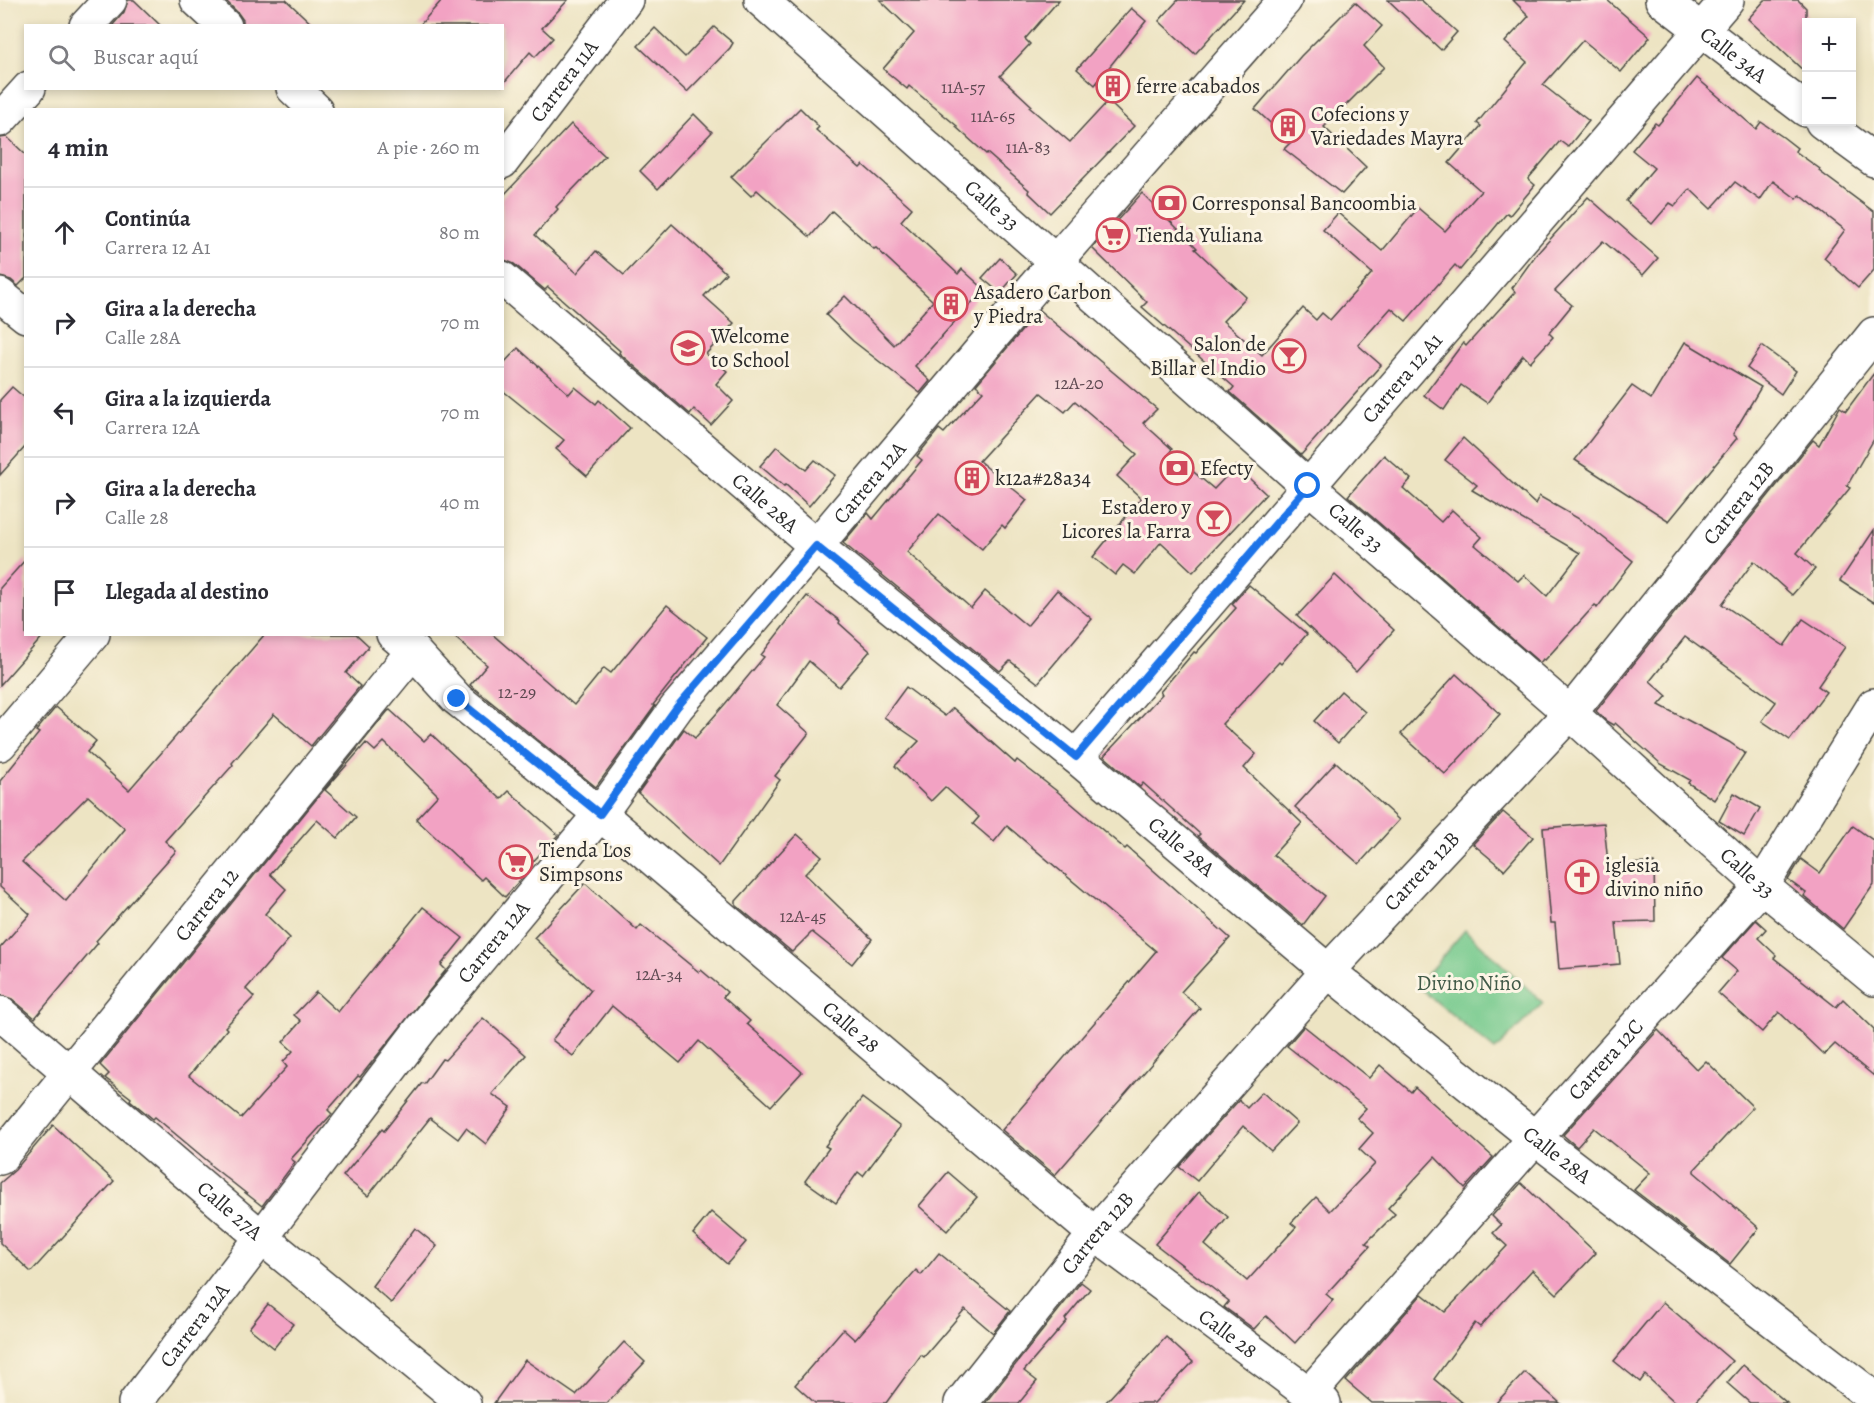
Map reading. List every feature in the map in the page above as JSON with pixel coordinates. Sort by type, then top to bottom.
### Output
[{"type":"street","points":[[88,24],[110,0]]},
{"type":"street","points":[[197,0],[223,24]]},
{"type":"street","name":"Carrera 11A","points":[[504,159],[626,0]]},
{"type":"street","name":"Calle 33","points":[[761,0],[1308,486],[1570,713],[1762,886],[1874,979]]},
{"type":"street","name":"Carrera 12A","points":[[135,1403],[421,1029],[600,814],[677,707],[1056,261],[1285,0]]},
{"type":"street","name":"Calle 34A","points":[[1662,0],[1802,107]]},
{"type":"street","name":"Carrera 12 A1","points":[[1076,757],[1727,0]]},
{"type":"street","points":[[0,120],[27,90]]},
{"type":"street","points":[[295,90],[314,108]]},
{"type":"street","points":[[1827,126],[1874,160]]},
{"type":"street","name":"Calle 28A","points":[[504,280],[816,546],[1076,757],[1328,971],[1535,1138],[1874,1398]]},
{"type":"street","points":[[0,295],[24,314]]},
{"type":"street","name":"Carrera 12B","points":[[961,1403],[1095,1234],[1328,971],[1570,713],[1874,334]]},
{"type":"street","points":[[0,744],[91,636]]},
{"type":"street","name":"Calle 28","points":[[403,643],[457,699],[600,814],[1095,1234],[1317,1398]]},
{"type":"street","name":"Carrera 12","points":[[0,1158],[403,643]]},
{"type":"street","name":"Carrera 12C","points":[[1317,1398],[1535,1138],[1762,886],[1874,705]]},
{"type":"street","name":"Calle 27A","points":[[0,1012],[68,1073],[261,1237],[464,1403]]},
{"type":"green space","name":"Divino Niño","points":[[1465,930],[1543,1003],[1495,1050],[1417,986]]},
{"type":"building","points":[[128,0],[134,0],[159,24],[114,24],[124,12]]},
{"type":"building","points":[[225,0],[286,0],[312,24],[243,24],[238,13]]},
{"type":"building","points":[[442,0],[568,0],[542,28],[553,38],[535,57],[530,52],[504,83],[504,24],[421,24]]},
{"type":"building","points":[[880,0],[1059,0],[1025,39],[1030,44],[1000,76],[1031,105],[1029,107],[1070,142],[1108,101],[1134,126],[1050,213],[1028,192],[1029,190],[957,126],[909,86],[907,89],[883,69],[914,33]]},
{"type":"building","points":[[1178,0],[1244,0],[1195,54],[1159,21]]},
{"type":"building","points":[[1388,0],[1421,0],[1457,32],[1441,50]]},
{"type":"building","points":[[1513,0],[1607,0],[1650,37],[1621,72],[1583,40],[1543,85],[1589,121],[1568,147],[1560,141],[1528,179],[1535,185],[1510,215],[1507,213],[1460,270],[1455,265],[1406,321],[1391,308],[1358,345],[1381,365],[1301,455],[1230,392],[1234,387],[1142,307],[1147,302],[1092,248],[1142,193],[1197,248],[1195,249],[1246,297],[1223,321],[1262,355],[1303,308],[1316,320],[1322,313],[1330,320],[1372,273],[1323,230],[1338,213],[1382,251],[1418,208],[1445,231],[1481,191],[1449,163],[1481,126],[1477,123],[1527,62],[1505,42],[1529,16]]},
{"type":"building","points":[[1765,0],[1798,0],[1806,8],[1806,18],[1802,18],[1802,69],[1748,19]]},
{"type":"building","points":[[1355,2],[1382,26],[1364,46],[1384,67],[1324,127],[1366,167],[1342,194],[1284,149],[1291,142],[1255,109],[1301,56]]},
{"type":"building","points":[[1131,8],[1146,21],[1095,85],[1077,69]]},
{"type":"building","points":[[714,27],[733,43],[687,92],[638,46],[655,28],[685,57]]},
{"type":"building","points":[[1697,78],[1756,129],[1761,122],[1783,137],[1797,148],[1795,151],[1820,169],[1819,171],[1874,212],[1874,270],[1858,288],[1824,258],[1845,230],[1800,195],[1797,199],[1773,181],[1760,200],[1735,182],[1711,209],[1690,189],[1675,206],[1670,203],[1652,224],[1626,201],[1654,168],[1632,150],[1655,123],[1658,125]]},
{"type":"building","points":[[800,108],[819,127],[816,130],[860,168],[863,165],[912,208],[901,221],[958,274],[962,269],[984,289],[915,366],[930,381],[920,393],[853,341],[826,315],[845,296],[894,345],[933,301],[832,211],[810,237],[757,190],[751,196],[731,177]]},
{"type":"building","points":[[694,114],[712,132],[658,189],[640,171]]},
{"type":"building","points":[[571,124],[605,156],[556,207],[558,209],[535,235],[577,273],[596,251],[624,275],[672,224],[726,273],[704,296],[734,323],[706,354],[727,371],[716,384],[733,401],[711,425],[694,409],[690,414],[619,353],[620,351],[548,287],[545,290],[514,264],[504,260],[504,195]]},
{"type":"building","points":[[7,137],[24,153],[24,280],[18,286],[11,280],[0,277],[0,138]]},
{"type":"building","points":[[1588,197],[1658,258],[1643,275],[1603,241],[1555,291],[1572,305],[1549,333],[1553,337],[1530,362],[1523,355],[1487,403],[1461,385],[1444,410],[1424,395],[1463,343],[1466,346],[1515,292],[1512,288],[1535,256]]},
{"type":"building","points":[[1000,258],[1017,274],[1000,293],[982,278]]},
{"type":"building","points":[[1039,310],[1157,409],[1143,423],[1172,449],[1170,452],[1214,489],[1236,466],[1266,494],[1193,572],[1161,542],[1135,574],[1123,565],[1115,575],[1093,557],[1141,498],[1117,476],[1137,454],[1075,401],[1065,412],[1041,393],[979,461],[1027,500],[1005,528],[1002,525],[982,549],[939,514],[907,552],[971,608],[985,591],[1027,626],[1057,590],[1092,619],[1038,683],[1010,661],[1000,671],[843,543],[868,513],[873,519],[922,460],[917,456],[939,429],[944,433],[983,391],[976,385]]},
{"type":"building","points":[[1685,342],[1761,387],[1733,434],[1737,438],[1669,521],[1575,460],[1632,386],[1651,399]]},
{"type":"building","points":[[1762,346],[1796,371],[1781,394],[1747,368]]},
{"type":"building","points":[[518,348],[569,394],[575,387],[596,404],[599,400],[630,428],[587,476],[556,449],[564,440],[504,392],[504,363]]},
{"type":"building","points":[[1874,373],[1874,439],[1847,486],[1850,488],[1797,553],[1815,569],[1792,595],[1754,561],[1722,604],[1784,646],[1803,619],[1845,647],[1818,686],[1826,692],[1790,740],[1762,721],[1776,702],[1685,637],[1650,681],[1667,696],[1659,705],[1729,742],[1745,753],[1714,800],[1688,783],[1690,780],[1661,764],[1615,723],[1613,725],[1606,721],[1596,711],[1813,440],[1819,445],[1840,407],[1846,411]]},
{"type":"building","points":[[12,387],[24,397],[24,448],[0,475],[0,400]]},
{"type":"building","points":[[1463,438],[1535,504],[1539,496],[1581,520],[1633,561],[1597,608],[1595,605],[1540,663],[1348,496],[1384,455],[1411,479],[1403,488],[1441,522],[1452,510],[1482,537],[1475,545],[1518,581],[1524,575],[1547,596],[1580,553],[1472,490],[1477,485],[1445,460]]},
{"type":"building","points":[[777,446],[806,470],[815,460],[835,475],[809,506],[760,466]]},
{"type":"building","points":[[1874,530],[1874,603],[1840,581]]},
{"type":"building","points":[[24,561],[24,636],[43,636],[0,685],[0,588]]},
{"type":"building","points":[[1335,575],[1394,630],[1356,672],[1297,616]]},
{"type":"building","points":[[1249,585],[1307,634],[1222,724],[1256,754],[1244,768],[1302,823],[1273,855],[1325,896],[1303,925],[1198,836],[1200,834],[1143,783],[1140,787],[1104,756],[1162,694],[1160,692],[1194,652],[1196,653],[1236,608],[1232,604]]},
{"type":"building","points":[[807,596],[840,621],[839,623],[870,651],[839,687],[809,661],[777,705],[809,733],[775,776],[780,780],[719,866],[638,793],[684,729],[695,738],[725,704],[764,657],[761,655]]},
{"type":"building","points":[[667,605],[707,637],[653,705],[655,706],[596,787],[470,685],[487,665],[453,636],[494,636],[574,705],[604,668],[611,673]]},
{"type":"building","points":[[263,636],[358,636],[369,646],[346,673],[360,686],[311,746],[274,714],[232,763],[233,765],[165,841],[176,851],[96,941],[98,943],[35,1018],[12,999],[0,995],[0,948],[30,914],[0,887],[0,781],[39,733],[36,731],[56,707],[96,741],[87,752],[129,790]],"holes":[[[88,796],[125,829],[66,901],[22,862]]]},
{"type":"building","points":[[1456,674],[1500,714],[1445,774],[1401,734]]},
{"type":"building","points":[[906,687],[945,716],[953,708],[1015,763],[1017,760],[1125,849],[1127,847],[1230,938],[1181,992],[1200,1008],[1055,1175],[1002,1130],[1156,951],[1007,826],[994,842],[973,824],[979,817],[945,787],[931,801],[895,766],[919,741],[884,717]]},
{"type":"building","points":[[1341,691],[1365,712],[1338,743],[1314,721]]},
{"type":"building","points":[[390,710],[424,741],[431,734],[501,799],[509,791],[558,835],[526,869],[528,871],[505,897],[484,877],[481,880],[416,819],[438,795],[384,742],[375,751],[366,743],[325,790],[356,817],[338,838],[317,820],[270,874],[286,889],[265,914],[290,938],[246,989],[254,997],[225,1027],[227,1029],[189,1076],[241,1118],[287,1067],[283,1062],[293,1051],[283,1042],[301,1021],[294,1015],[316,992],[338,1012],[423,907],[463,938],[441,965],[446,970],[360,1077],[358,1076],[328,1110],[332,1114],[291,1159],[295,1162],[262,1206],[155,1117],[153,1119],[130,1100],[131,1098],[105,1078],[109,1074],[100,1065]]},
{"type":"building","points":[[1336,762],[1399,820],[1359,864],[1295,807]]},
{"type":"building","points":[[1734,793],[1760,808],[1744,836],[1719,821]]},
{"type":"building","points":[[1503,812],[1533,837],[1504,870],[1473,844]]},
{"type":"building","points":[[1604,823],[1608,864],[1654,863],[1655,921],[1616,922],[1620,964],[1559,969],[1555,923],[1551,923],[1543,828]]},
{"type":"building","points":[[1853,826],[1874,841],[1874,884],[1843,929],[1804,896],[1806,893],[1788,880],[1801,859],[1820,873]]},
{"type":"building","points":[[797,834],[822,856],[805,874],[872,939],[852,964],[812,932],[792,952],[736,905],[736,901]]},
{"type":"building","points":[[585,883],[637,930],[641,925],[727,992],[723,997],[750,1021],[747,1024],[802,1072],[771,1106],[699,1041],[680,1063],[612,1006],[573,1056],[552,1040],[591,990],[534,938]]},
{"type":"building","points":[[1756,920],[1766,929],[1758,938],[1776,955],[1774,958],[1836,1007],[1843,999],[1874,1029],[1874,1076],[1835,1044],[1824,1055],[1779,1012],[1762,1032],[1718,993],[1737,971],[1722,958]]},
{"type":"building","points":[[483,1018],[526,1055],[492,1094],[511,1107],[486,1144],[466,1128],[458,1139],[430,1118],[368,1196],[343,1176],[382,1129],[384,1131],[422,1083],[424,1084],[442,1059],[445,1060]]},
{"type":"building","points":[[1304,1026],[1369,1078],[1380,1065],[1411,1092],[1415,1087],[1493,1157],[1465,1188],[1435,1157],[1388,1208],[1395,1214],[1366,1243],[1370,1246],[1326,1294],[1333,1300],[1295,1343],[1266,1316],[1254,1329],[1224,1307],[1229,1301],[1155,1244],[1199,1192],[1228,1217],[1205,1245],[1247,1281],[1296,1227],[1291,1223],[1316,1197],[1330,1211],[1375,1164],[1359,1149],[1373,1133],[1357,1118],[1366,1108],[1287,1046]]},
{"type":"building","points":[[1658,1030],[1697,1070],[1706,1061],[1753,1107],[1694,1170],[1759,1228],[1730,1264],[1634,1190],[1650,1173],[1594,1128],[1577,1147],[1563,1135]]},
{"type":"building","points":[[1262,1092],[1297,1123],[1271,1151],[1243,1126],[1197,1181],[1179,1167],[1239,1100],[1247,1108]]},
{"type":"building","points":[[862,1098],[900,1127],[863,1176],[858,1172],[836,1203],[805,1181],[829,1148],[825,1146]]},
{"type":"building","points":[[53,1125],[114,1181],[31,1272],[0,1243],[0,1183],[15,1170]]},
{"type":"building","points":[[948,1172],[977,1197],[947,1231],[919,1206]]},
{"type":"building","points":[[1521,1183],[1596,1253],[1557,1294],[1532,1270],[1480,1327],[1475,1323],[1434,1379],[1463,1403],[1372,1403],[1346,1381],[1422,1294],[1445,1312],[1507,1246],[1493,1233],[1501,1225],[1492,1216]]},
{"type":"building","points":[[711,1212],[746,1242],[727,1264],[693,1234]]},
{"type":"building","points":[[415,1228],[437,1246],[391,1303],[372,1286]]},
{"type":"building","points":[[939,1253],[1010,1311],[993,1333],[965,1309],[924,1357],[921,1355],[886,1403],[815,1403],[795,1385],[843,1329],[855,1340],[916,1270],[921,1275]]},
{"type":"building","points":[[1081,1282],[1090,1289],[1065,1319],[1067,1321],[1024,1371],[1037,1381],[1019,1403],[985,1403]]},
{"type":"building","points":[[1663,1302],[1732,1361],[1694,1403],[1676,1403],[1645,1375],[1640,1382],[1614,1361]]},
{"type":"building","points":[[268,1304],[293,1324],[274,1348],[249,1328]]},
{"type":"building","points":[[1166,1337],[1193,1362],[1154,1403],[1105,1403]]},
{"type":"building","points":[[624,1342],[645,1362],[607,1403],[494,1403],[525,1360],[576,1395]]},
{"type":"building","points":[[1743,1365],[1787,1403],[1750,1403],[1727,1383]]},
{"type":"building","points":[[1525,1372],[1560,1403],[1496,1403]]},
{"type":"place","name":"ferre acabados","points":[[1113,86]]},
{"type":"place","name":"Cofecions y Variedades Mayra","points":[[1288,126]]},
{"type":"place","name":"Corresponsal Bancoombia","points":[[1169,203]]},
{"type":"place","name":"Tienda Yuliana","points":[[1113,235]]},
{"type":"place","name":"Asadero Carbon y Piedra","points":[[951,304]]},
{"type":"place","name":"Welcome to School","points":[[688,348]]},
{"type":"place","name":"Salon de Billar el Indio","points":[[1289,356]]},
{"type":"place","name":"Efecty","points":[[1177,468]]},
{"type":"place","name":"k12a#28a34","points":[[972,478]]},
{"type":"place","name":"Estadero y Licores la Farra","points":[[1214,519]]},
{"type":"place","name":"Tienda Los Simpsons","points":[[516,862]]},
{"type":"place","name":"iglesia divino niño","points":[[1582,877]]},
{"type":"route","points":[[457,699],[600,814],[677,707],[816,546],[1076,757],[1308,486]]}]
